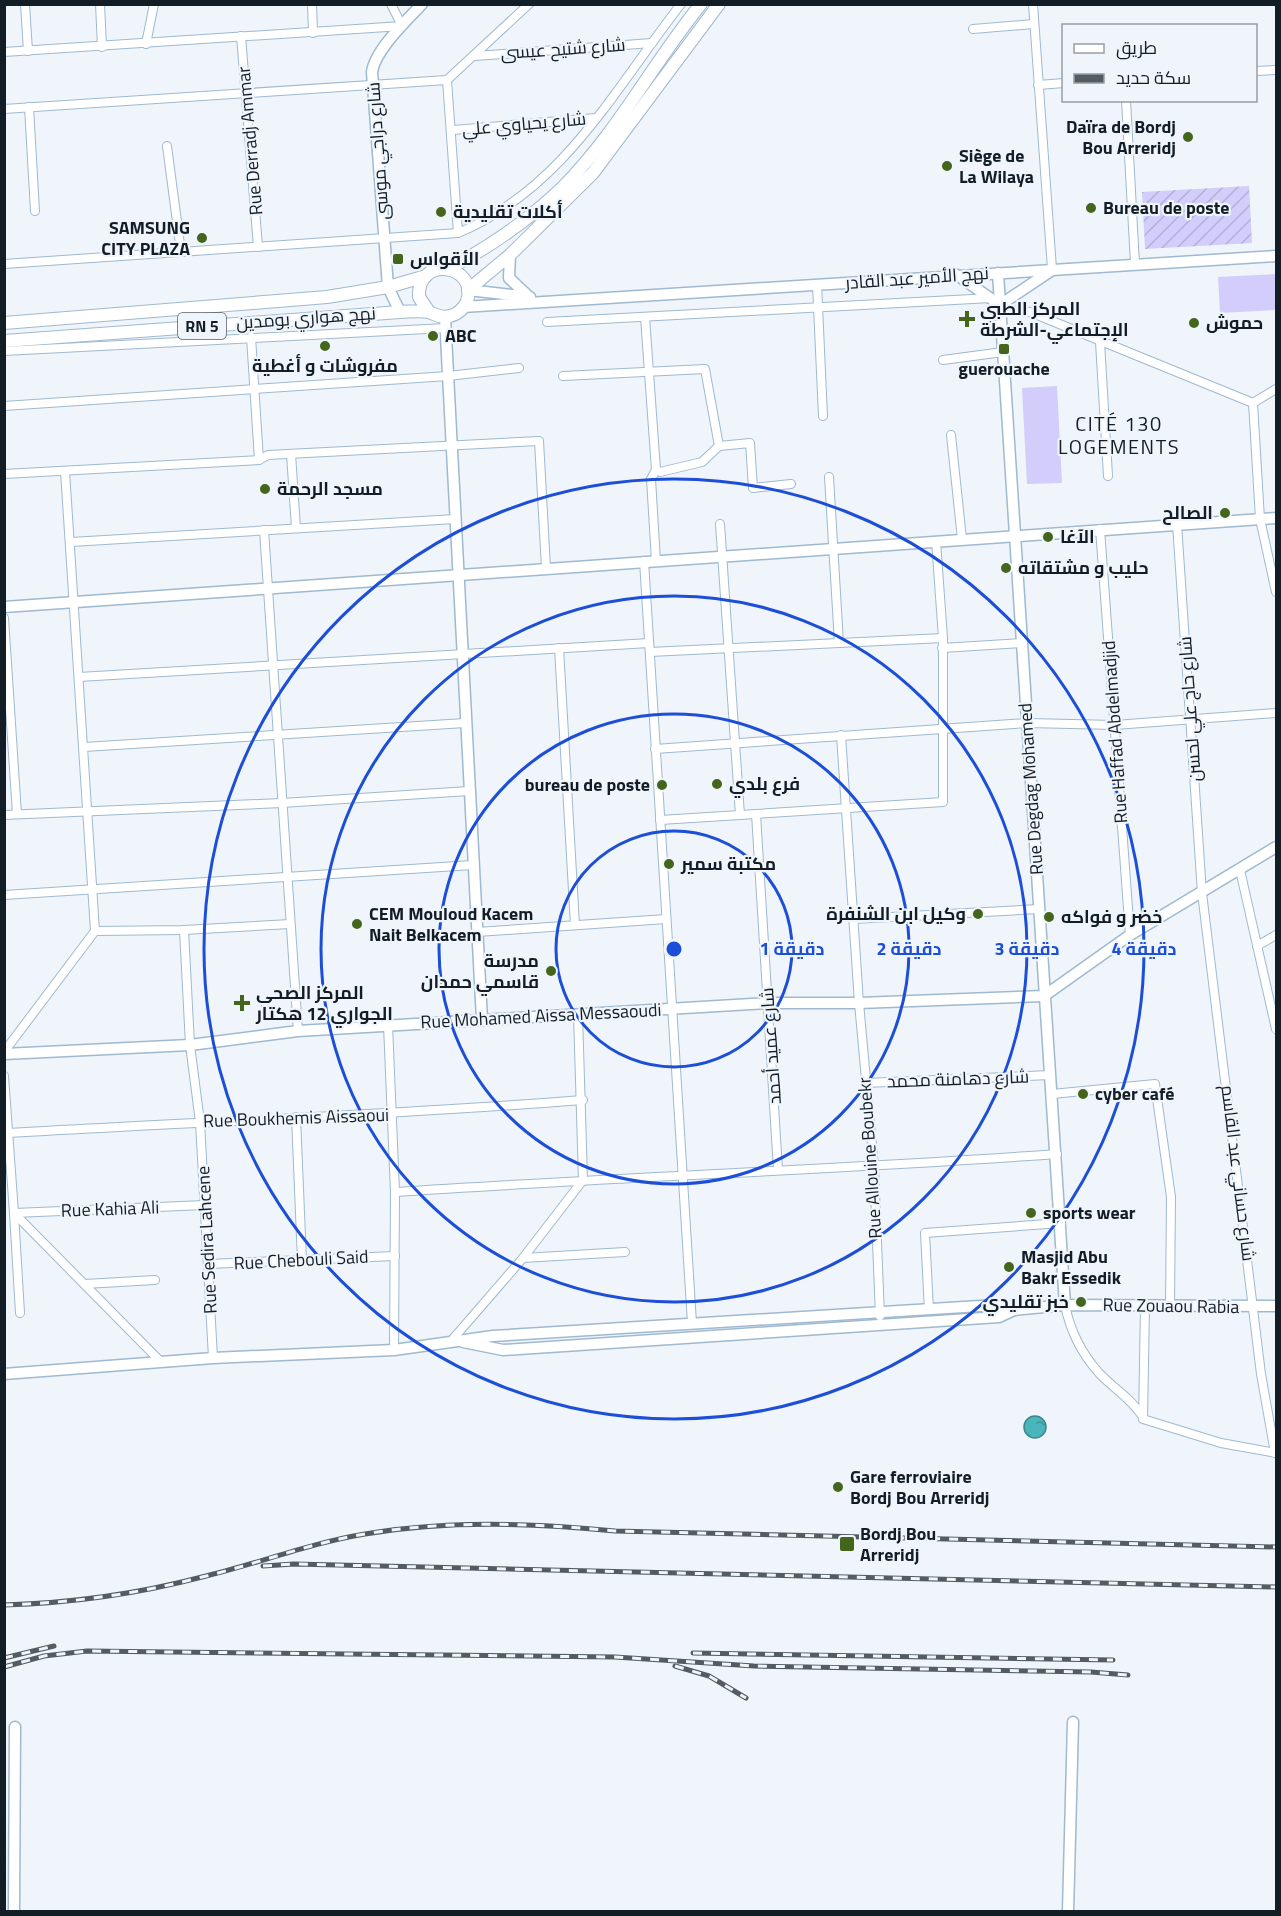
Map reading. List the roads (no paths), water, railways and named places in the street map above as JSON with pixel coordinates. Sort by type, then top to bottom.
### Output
[{"type":"main road","points":[[701,4],[599,145],[563,187],[509,230],[448,269],[435,270],[426,276],[419,295],[429,312],[446,323],[463,307],[468,290],[510,255],[593,173],[719,4]]},
{"type":"main road","points":[[448,269],[461,276],[468,290]]},
{"type":"main road","name":"نهج هواري بومدين","points":[[4,323],[253,304],[388,287],[426,276]]},
{"type":"main road","name":"نهج هواري بومدين","points":[[4,341],[400,312],[429,312]]},
{"type":"street","points":[[25,4],[28,51]]},
{"type":"street","points":[[100,4],[102,47]]},
{"type":"street","points":[[146,44],[154,4]]},
{"type":"street","points":[[312,4],[313,33]]},
{"type":"street","points":[[4,52],[402,26],[391,4]]},
{"type":"street","name":"شارع دراجي موسى","points":[[400,312],[388,287],[373,85],[374,64],[402,26],[422,4]]},
{"type":"street","points":[[4,109],[447,80],[530,4]]},
{"type":"street","points":[[4,264],[384,240],[458,233],[486,221],[526,196],[571,150],[681,4]]},
{"type":"street","points":[[1000,307],[1052,269],[1033,4]]},
{"type":"street","points":[[973,29],[1034,24]]},
{"type":"street","name":"Rue Derradj Ammar","points":[[241,36],[258,247]]},
{"type":"street","name":"شارع شتيح عيسى","points":[[475,56],[652,43]]},
{"type":"street","points":[[1257,71],[1276,70]]},
{"type":"street","name":"شارع يحياوي علي","points":[[447,80],[453,130],[458,233]]},
{"type":"street","points":[[1038,85],[1062,83]]},
{"type":"street","points":[[1126,102],[1135,264]]},
{"type":"street","points":[[29,107],[35,211]]},
{"type":"street","name":"شارع يحياوي علي","points":[[453,130],[596,118]]},
{"type":"street","points":[[167,146],[181,252]]},
{"type":"street","points":[[510,255],[508,272],[510,280],[519,290],[533,297]]},
{"type":"street","name":"نهج الأمير عبد القادر","points":[[463,307],[1276,256]]},
{"type":"street","name":"Rue Degdag Mohamed","points":[[998,273],[1065,1305]]},
{"type":"street","points":[[957,275],[991,298],[1000,307],[1030,312],[1253,403]]},
{"type":"street","points":[[817,284],[823,416]]},
{"type":"street","name":"نهج الأمير عبد القادر","points":[[468,290],[557,300]]},
{"type":"street","points":[[546,322],[991,298]]},
{"type":"street","points":[[645,317],[656,470],[651,479],[656,561]]},
{"type":"street","points":[[4,351],[446,323],[461,655],[482,1020]]},
{"type":"street","points":[[251,337],[259,460]]},
{"type":"street","points":[[1100,342],[1108,476]]},
{"type":"street","points":[[943,360],[1003,352]]},
{"type":"street","points":[[4,406],[448,376],[519,368]]},
{"type":"street","points":[[562,375],[705,369],[719,446]]},
{"type":"street","points":[[1253,403],[1276,390]]},
{"type":"street","points":[[1253,403],[1260,519],[1276,592]]},
{"type":"street","points":[[951,435],[962,538]]},
{"type":"street","points":[[4,474],[259,460],[268,455],[539,441],[546,568]]},
{"type":"street","points":[[656,470],[660,472],[702,462],[719,446],[750,443],[753,488],[791,484]]},
{"type":"street","points":[[291,454],[296,528]]},
{"type":"street","points":[[4,1053],[95,931],[65,471]]},
{"type":"street","points":[[829,477],[839,643]]},
{"type":"street","points":[[4,607],[962,538],[1276,518]]},
{"type":"street","points":[[71,542],[455,519]]},
{"type":"street","points":[[720,524],[740,815]]},
{"type":"street","name":"شارع حاج علي لحسن","points":[[1177,524],[1202,893]]},
{"type":"street","name":"Rue Haffad Abdelmadjid","points":[[1100,529],[1130,935]]},
{"type":"street","points":[[264,530],[298,1030]]},
{"type":"street","points":[[660,820],[943,802],[943,638],[936,541]]},
{"type":"street","points":[[644,561],[692,1323]]},
{"type":"street","points":[[4,618],[17,814]]},
{"type":"street","points":[[650,652],[943,638]]},
{"type":"street","points":[[79,677],[272,663],[461,655],[649,643]]},
{"type":"street","points":[[942,648],[1022,643]]},
{"type":"street","points":[[559,648],[575,925]]},
{"type":"street","points":[[656,749],[1027,723],[1115,725],[1276,713]]},
{"type":"street","points":[[84,747],[465,723]]},
{"type":"street","name":"Rue Allouine Boubekr","points":[[842,735],[859,1003],[874,1167],[881,1326]]},
{"type":"street","points":[[4,815],[282,803],[469,791]]},
{"type":"street","name":"شارع عميد أحمد","points":[[756,814],[778,1170]]},
{"type":"street","points":[[1044,996],[1130,935],[1276,847]]},
{"type":"street","points":[[4,895],[473,865]]},
{"type":"street","points":[[1240,870],[1257,946],[1273,1003],[1276,1029]]},
{"type":"street","name":"شارع حساني عبد القاسم","points":[[1202,893],[1262,1374],[1276,1453]]},
{"type":"street","points":[[854,919],[1039,909]]},
{"type":"street","points":[[477,932],[666,919]]},
{"type":"street","points":[[95,931],[184,930],[290,924]]},
{"type":"street","name":"Rue Sedira Lahcene","points":[[184,930],[190,1045],[200,1122],[213,1358]]},
{"type":"street","points":[[1257,946],[1276,934]]},
{"type":"street","name":"Rue Mohamed Aissa Messaoudi","points":[[4,1053],[190,1045],[298,1030],[768,1003],[859,1003],[1044,996]]},
{"type":"street","points":[[452,1340],[523,1258],[584,1180],[583,1100],[578,1014]]},
{"type":"street","points":[[387,1025],[395,1192],[394,1350]]},
{"type":"street","name":"شارع دهامنة محمد","points":[[865,1083],[1050,1075]]},
{"type":"street","points":[[4,1076],[20,1313]]},
{"type":"street","points":[[1052,1094],[1155,1084],[1171,1197],[1170,1307]]},
{"type":"street","name":"Rue Boukhemis Aissaoui","points":[[9,1133],[296,1117],[390,1115],[583,1100]]},
{"type":"street","points":[[296,1117],[302,1261]]},
{"type":"street","points":[[395,1192],[683,1174],[874,1167],[1056,1154]]},
{"type":"street","name":"Rue Kahia Ali","points":[[14,1213],[205,1205]]},
{"type":"street","points":[[14,1213],[161,1362]]},
{"type":"street","points":[[929,1310],[926,1233],[1061,1223]]},
{"type":"street","points":[[523,1258],[625,1252]]},
{"type":"street","name":"Rue Chebouli Said","points":[[208,1264],[394,1256]]},
{"type":"street","points":[[85,1284],[155,1280]]},
{"type":"street","points":[[4,1374],[213,1358],[394,1350],[452,1340],[692,1323],[996,1305],[1014,1310]]},
{"type":"street","points":[[1065,1305],[1069,1324],[1084,1351],[1100,1374],[1134,1403],[1143,1419],[1221,1443],[1276,1453]]},
{"type":"street","name":"Rue Zouaou Rabia","points":[[1014,1310],[1065,1305],[1276,1306]]},
{"type":"street","points":[[1143,1419],[1145,1306]]},
{"type":"street","points":[[452,1340],[503,1350],[999,1317],[1014,1310]]},
{"type":"street","points":[[1068,1911],[1073,1722]]},
{"type":"street","points":[[14,1911],[15,1727]]},
{"type":"water","points":[[1035,1416],[1043,1419],[1046,1427],[1043,1435],[1035,1438],[1027,1435],[1024,1427],[1027,1419]]},
{"type":"railway","points":[[4,1605],[79,1600],[129,1593],[223,1572],[344,1538],[427,1526],[490,1524],[615,1531],[1276,1547]]},
{"type":"railway","points":[[263,1566],[294,1564],[1276,1587]]},
{"type":"railway","points":[[4,1658],[54,1646]]},
{"type":"railway","points":[[4,1667],[44,1656],[87,1651],[615,1657],[754,1666],[1091,1672],[1128,1675]]},
{"type":"railway","points":[[693,1653],[1113,1660]]},
{"type":"railway","points":[[675,1666],[709,1676],[746,1698]]},
{"type":"place","name":"Daïra de Bordj Bou Arreridj","points":[[1188,137]]},
{"type":"place","name":"Siège de La Wilaya","points":[[947,166]]},
{"type":"place","name":"Bureau de poste","points":[[1091,208]]},
{"type":"place","name":"أكلات تقليدية","points":[[441,212]]},
{"type":"place","name":"SAMSUNG CITY PLAZA","points":[[202,238]]},
{"type":"place","name":"الأقواس","points":[[398,259]]},
{"type":"place","name":"المركز الطبي الإجتماعي-الشرطة","points":[[967,319]]},
{"type":"place","name":"حموش","points":[[1194,323]]},
{"type":"place","name":"ABC","points":[[433,336]]},
{"type":"place","name":"مفروشات و أغطية","points":[[325,346]]},
{"type":"place","name":"guerouache","points":[[1004,349]]},
{"type":"place","name":"مسجد الرحمة","points":[[265,489]]},
{"type":"place","name":"الصالح","points":[[1225,513]]},
{"type":"place","name":"الآغا","points":[[1048,537]]},
{"type":"place","name":"حليب و مشتقاته","points":[[1006,568]]},
{"type":"place","name":"فرع بلدي","points":[[717,784]]},
{"type":"place","name":"bureau de poste","points":[[662,785]]},
{"type":"place","name":"مكتبة سمير","points":[[669,864]]},
{"type":"place","name":"وكيل ابن الشنفرة","points":[[978,914]]},
{"type":"place","name":"خضر و فواكه","points":[[1049,917]]},
{"type":"place","name":"CEM Mouloud Kacem Nait Belkacem","points":[[357,924]]},
{"type":"place","name":"مدرسة قاسمي حمدان","points":[[551,971]]},
{"type":"place","name":"المركز الصحي الجواري 12 هكتار","points":[[242,1003]]},
{"type":"place","name":"cyber café","points":[[1083,1094]]},
{"type":"place","name":"sports wear","points":[[1031,1213]]},
{"type":"place","name":"Masjid Abu Bakr Essedik","points":[[1009,1267]]},
{"type":"place","name":"خبز تقليدي","points":[[1081,1302]]},
{"type":"place","name":"Gare ferroviaire Bordj Bou Arreridj","points":[[838,1487]]},
{"type":"place","name":"Bordj Bou Arreridj","points":[[847,1544]]},
{"type":"district","name":"CITÉ 130 LOGEMENTS","points":[[1119,436]]}]
